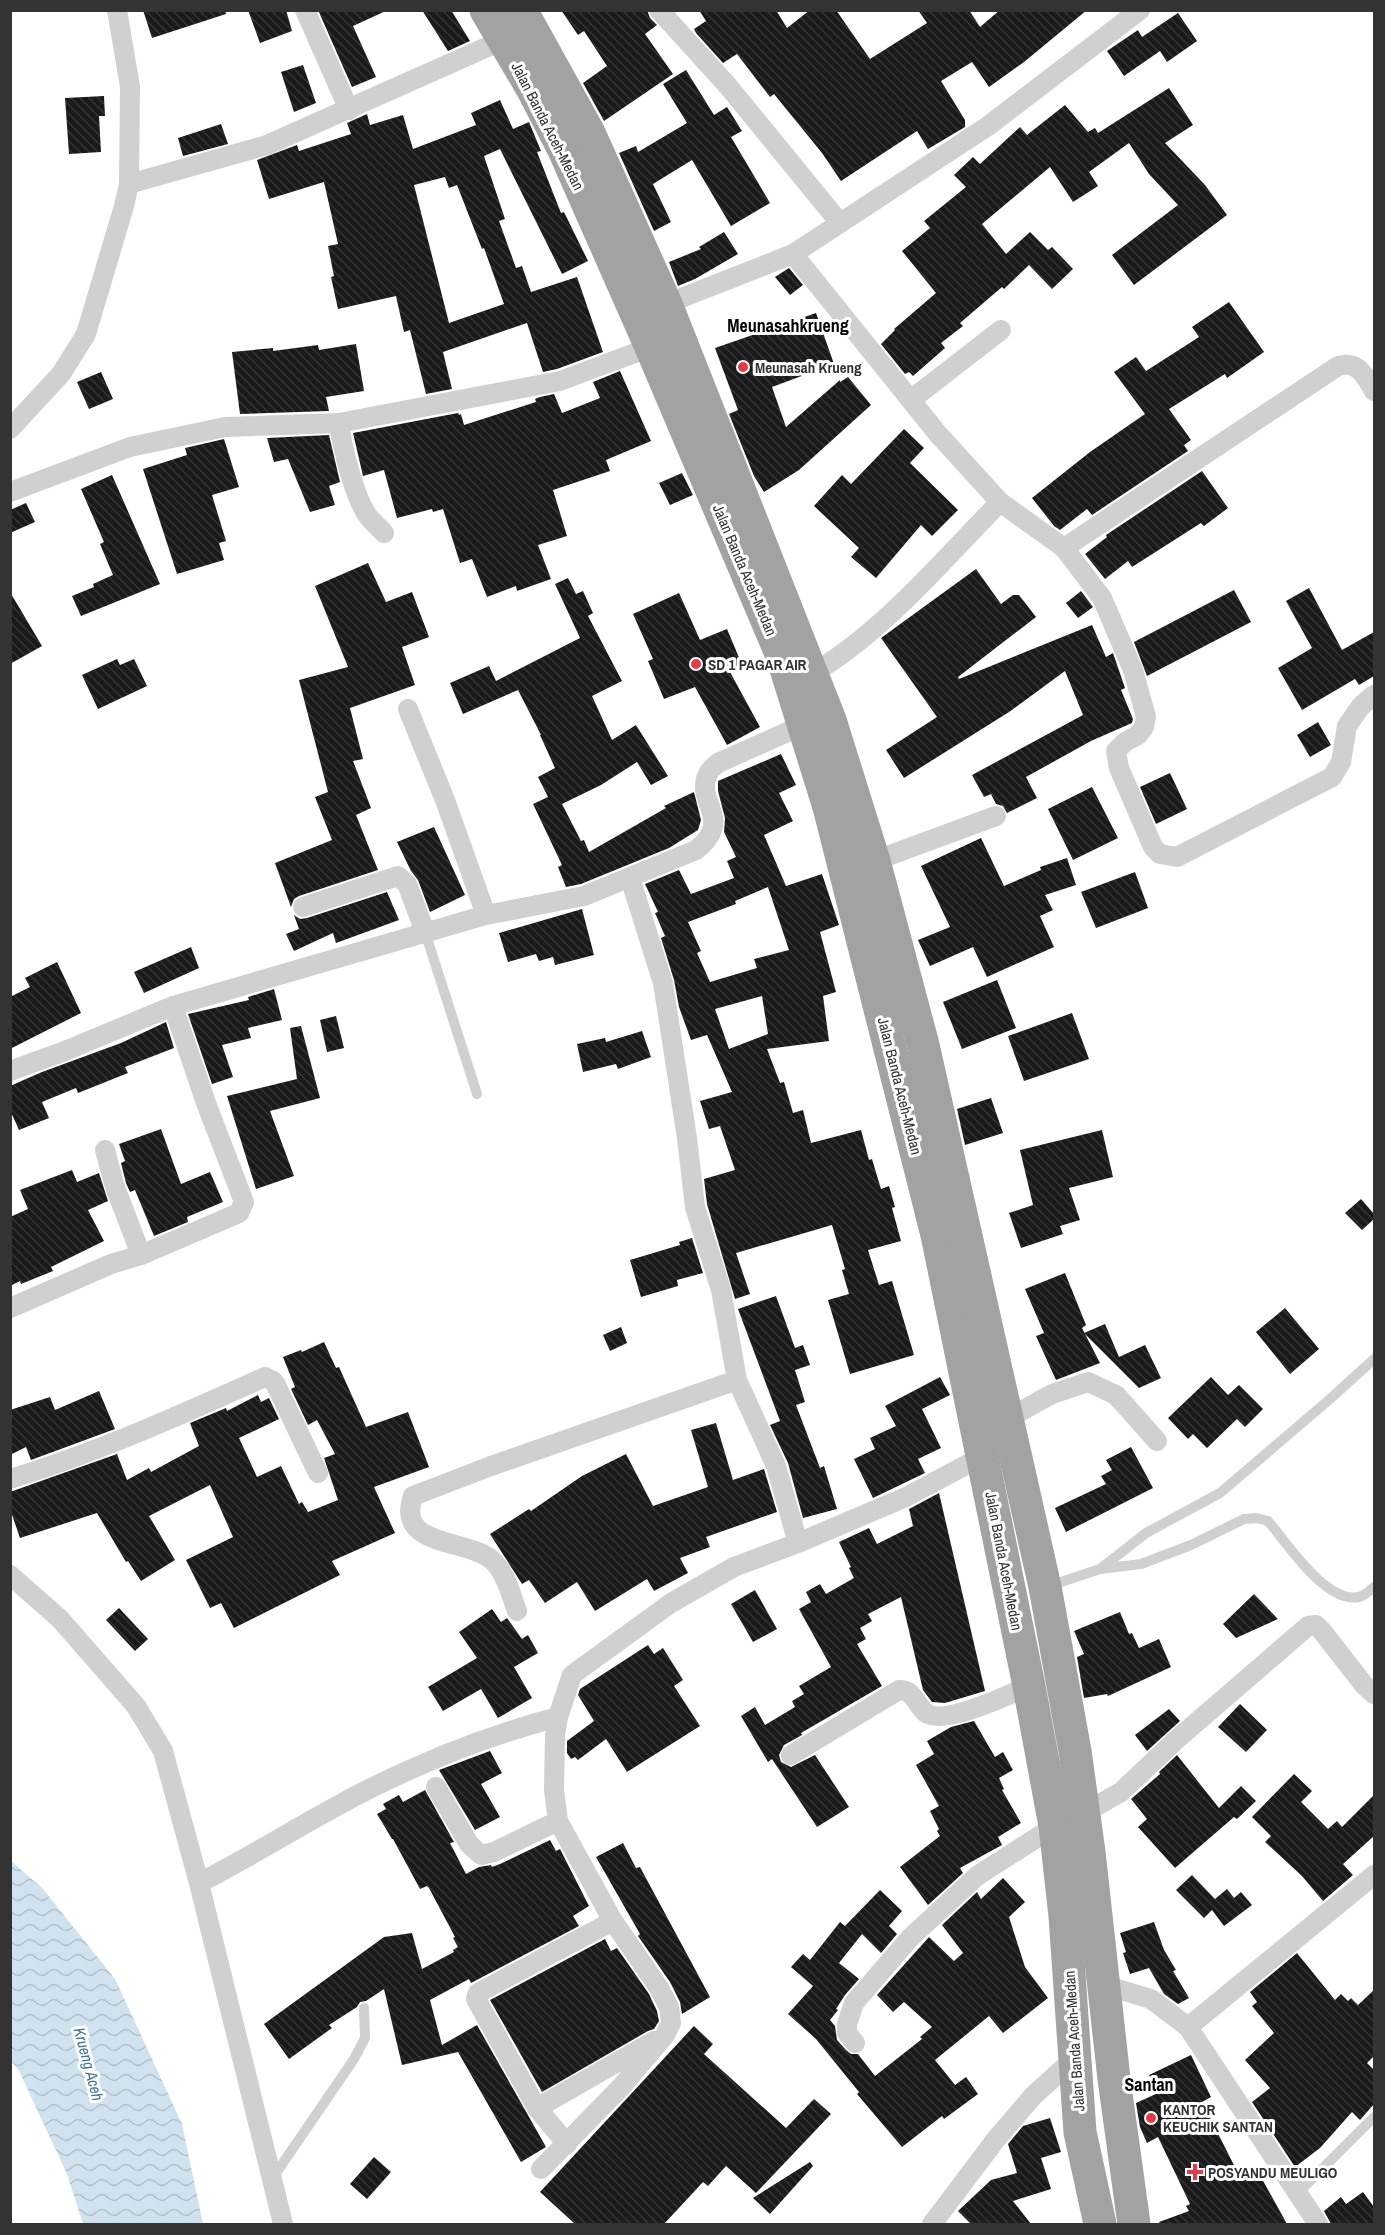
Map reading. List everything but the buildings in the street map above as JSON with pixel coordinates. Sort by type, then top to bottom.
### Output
[{"type":"highway","name":"Jalan Banda Aceh-Medan","points":[[486,10],[532,88],[564,150],[651,347],[782,656],[829,807],[937,1235],[1029,1686],[1069,1820],[1104,1984],[1115,2091],[1134,2224]]},
{"type":"highway","name":"Jalan Banda Aceh-Medan","points":[[521,10],[589,133],[666,304],[830,720],[874,861],[923,1046],[1046,1587],[1075,1751],[1069,1820],[1065,1916],[1080,2132],[1100,2224]]},
{"type":"street","points":[[10,429],[60,374],[86,334],[129,184],[130,87],[117,10]]},
{"type":"street","points":[[305,10],[349,110]]},
{"type":"street","points":[[659,10],[728,86],[840,223]]},
{"type":"street","points":[[666,304],[793,254],[988,126],[1132,13]]},
{"type":"street","points":[[129,184],[267,145],[503,40]]},
{"type":"street","points":[[793,254],[938,434],[1000,501],[1064,548],[1102,598],[1133,670],[1146,717],[1144,726],[1138,735],[1125,742],[1116,751],[1119,768],[1153,848],[1160,854],[1177,857],[1332,777],[1341,762],[1347,726],[1361,706],[1374,695]]},
{"type":"street","points":[[912,399],[1001,330]]},
{"type":"street","points":[[10,492],[130,447],[225,427],[339,423],[560,381],[651,347]]},
{"type":"street","points":[[1064,548],[1338,366],[1346,363],[1361,370],[1374,391]]},
{"type":"street","points":[[339,423],[341,438],[361,503],[368,516],[384,533]]},
{"type":"street","points":[[812,674],[842,656],[880,624],[1000,501]]},
{"type":"street","points":[[408,709],[486,915]]},
{"type":"street","points":[[10,1071],[173,1006],[486,915],[584,896],[696,850],[709,839],[714,826],[706,787],[708,774],[718,763],[803,725]]},
{"type":"street","points":[[874,861],[996,816]]},
{"type":"street","points":[[303,907],[398,876],[407,884],[425,932]]},
{"type":"street","points":[[630,878],[663,983],[686,1127],[695,1207],[721,1290],[737,1380],[776,1466],[798,1543]]},
{"type":"street","points":[[10,1308],[111,1264],[141,1255],[239,1213],[244,1202],[206,1103],[173,1006]]},
{"type":"street","points":[[105,1150],[115,1187],[141,1255]]},
{"type":"street","points":[[10,1479],[54,1466],[169,1421],[265,1377],[276,1385],[318,1473]]},
{"type":"street","points":[[517,1611],[502,1572],[492,1560],[481,1553],[422,1534],[413,1521],[409,1508],[413,1496],[491,1466],[737,1380]]},
{"type":"street","points":[[1007,1419],[1052,1394],[1088,1382],[1116,1395],[1157,1441]]},
{"type":"street","points":[[541,2169],[622,2086],[665,2035],[671,2023],[669,2007],[659,1988],[613,1921],[558,1821],[554,1790],[555,1735],[558,1717],[572,1675],[662,1609],[734,1567],[798,1543],[906,1497],[983,1456]]},
{"type":"street","points":[[10,1575],[60,1619],[136,1706],[163,1751],[199,1883],[283,2224]]},
{"type":"street","points":[[855,2043],[848,2033],[847,2024],[854,2003],[910,1938],[977,1876],[1069,1820],[1121,1792],[1176,1740],[1308,1626],[1316,1625],[1322,1631],[1364,1685],[1374,1694]]},
{"type":"street","points":[[791,1755],[899,1690],[906,1690],[912,1694],[926,1713],[940,1717],[982,1706],[1029,1686]]},
{"type":"street","points":[[199,1883],[372,1788],[474,1742],[558,1717]]},
{"type":"street","points":[[436,1787],[469,1844],[481,1855],[494,1852],[558,1821]]},
{"type":"street","points":[[1188,2026],[1374,1875]]},
{"type":"street","points":[[567,2144],[537,2108],[476,1999],[478,1993],[613,1921]]},
{"type":"street","points":[[1104,1984],[1151,1999],[1188,2026],[1318,2224]]},
{"type":"street","points":[[537,2108],[665,2035]]},
{"type":"street","points":[[932,2224],[997,2138],[1026,2104],[1076,2056]]},
{"type":"lane","points":[[425,932],[477,1094]]},
{"type":"lane","points":[[1100,1569],[1146,1533],[1220,1493],[1374,1359]]},
{"type":"lane","points":[[1046,1587],[1100,1569],[1141,1564],[1191,1545],[1244,1519],[1256,1518],[1268,1521],[1319,1582],[1333,1592],[1346,1597],[1360,1597],[1374,1587]]},
{"type":"lane","points":[[272,2179],[354,2059],[365,2038],[364,2008]]},
{"type":"lane","points":[[1298,2193],[1374,2117]]},
{"type":"water","name":"Krueng Aceh","points":[[10,1860],[42,1888],[115,1979],[182,2124],[203,2224],[83,2224],[67,2174],[19,2071],[11,2061]]},
{"type":"place","name":"Meunasah Krueng","points":[[743,367]]},
{"type":"place","name":"SD 1 PAGAR AIR","points":[[696,664]]},
{"type":"place","name":"KANTOR KEUCHIK SANTAN","points":[[1151,2118]]},
{"type":"place","name":"POSYANDU MEULIGO","points":[[1195,2172]]},
{"type":"district","name":"Meunasahkrueng","points":[[788,325]]},
{"type":"district","name":"Santan","points":[[1149,2084]]}]
